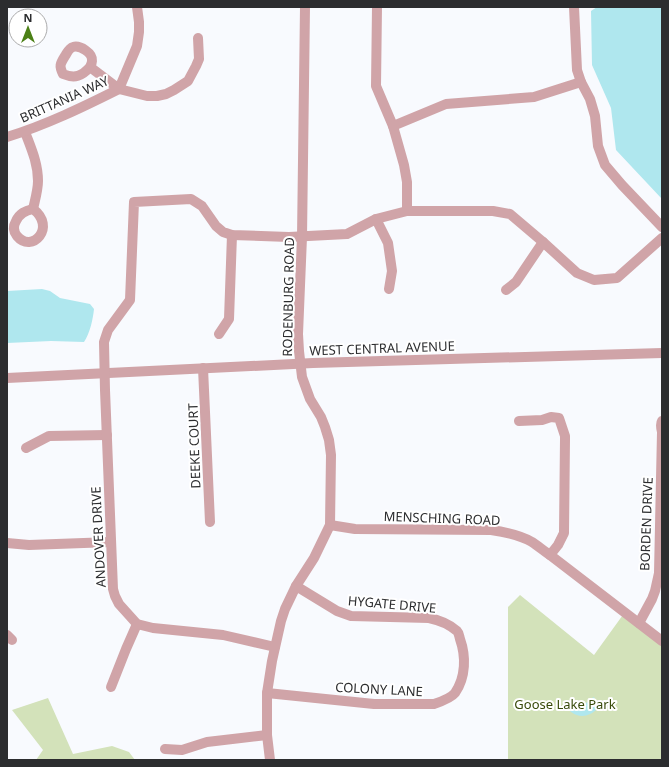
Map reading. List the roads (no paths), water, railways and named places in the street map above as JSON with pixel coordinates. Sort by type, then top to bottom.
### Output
[{"type":"street","name":"BRITTANIA WAY","points":[[7,137],[24,132],[119,89],[137,46],[139,22],[137,7]]},
{"type":"street","name":"RODENBURG ROAD","points":[[270,760],[267,735],[267,693],[275,647],[285,609],[296,586],[314,558],[330,525],[331,455],[329,440],[321,417],[310,398],[302,378],[298,334],[302,237],[305,7]]},
{"type":"street","points":[[377,7],[376,86],[393,126],[404,165],[407,182],[407,211]]},
{"type":"street","points":[[574,7],[578,70],[581,82],[590,99],[595,116],[598,146],[605,165],[662,227]]},
{"type":"street","points":[[90,67],[119,89],[137,95],[152,97],[166,94],[188,81],[198,59],[198,38]]},
{"type":"street","points":[[393,126],[446,104],[534,97],[581,82]]},
{"type":"street","points":[[24,132],[34,154],[37,166],[38,182],[34,209]]},
{"type":"street","name":"ANDOVER DRIVE","points":[[137,624],[119,604],[113,588],[104,342],[108,330],[130,300],[134,202],[191,199],[202,206],[216,226],[224,232],[232,235]]},
{"type":"street","points":[[219,334],[229,319],[232,235],[302,237],[348,234],[376,219],[407,211],[511,210],[577,273],[594,280],[617,278],[662,238]]},
{"type":"street","points":[[376,219],[388,243],[392,271],[389,289]]},
{"type":"street","points":[[506,290],[516,282],[543,242]]},
{"type":"street","name":"WEST CENTRAL AVENUE","points":[[7,378],[300,364],[662,353]]},
{"type":"street","name":"DEEKE COURT","points":[[203,368],[210,522]]},
{"type":"street","points":[[519,421],[542,420],[551,417],[559,418],[565,436],[564,533],[558,545],[550,555]]},
{"type":"street","name":"BORDEN DRIVE","points":[[639,624],[652,599],[659,573],[661,537],[662,437],[660,427],[662,421]]},
{"type":"street","points":[[26,448],[49,436],[107,435]]},
{"type":"street","name":"MENSCHING ROAD","points":[[330,525],[355,529],[491,530],[506,532],[532,542],[662,641]]},
{"type":"street","points":[[7,543],[29,545],[111,542]]},
{"type":"street","name":"HYGATE DRIVE","points":[[296,586],[337,611],[351,616],[429,618],[440,620],[458,632],[463,649],[464,662]]},
{"type":"street","points":[[111,688],[137,624],[154,628],[223,635],[275,647]]},
{"type":"street","name":"COLONY LANE","points":[[267,693],[374,704],[434,704],[441,702],[454,694],[462,680],[464,662]]},
{"type":"street","points":[[165,749],[182,750],[207,742],[267,735]]},
{"type":"water","points":[[597,7],[662,7],[662,199],[616,150],[611,108],[592,65],[591,11]]},
{"type":"water","points":[[42,289],[50,291],[60,298],[90,304],[94,309],[91,326],[84,342],[51,341],[7,343],[7,291]]},
{"type":"water","points":[[594,697],[598,708],[589,715],[584,716],[579,716],[571,712],[564,703],[567,701],[583,704],[587,703]]},
{"type":"park label","name":"Goose Lake Park","points":[[565,704]]}]
